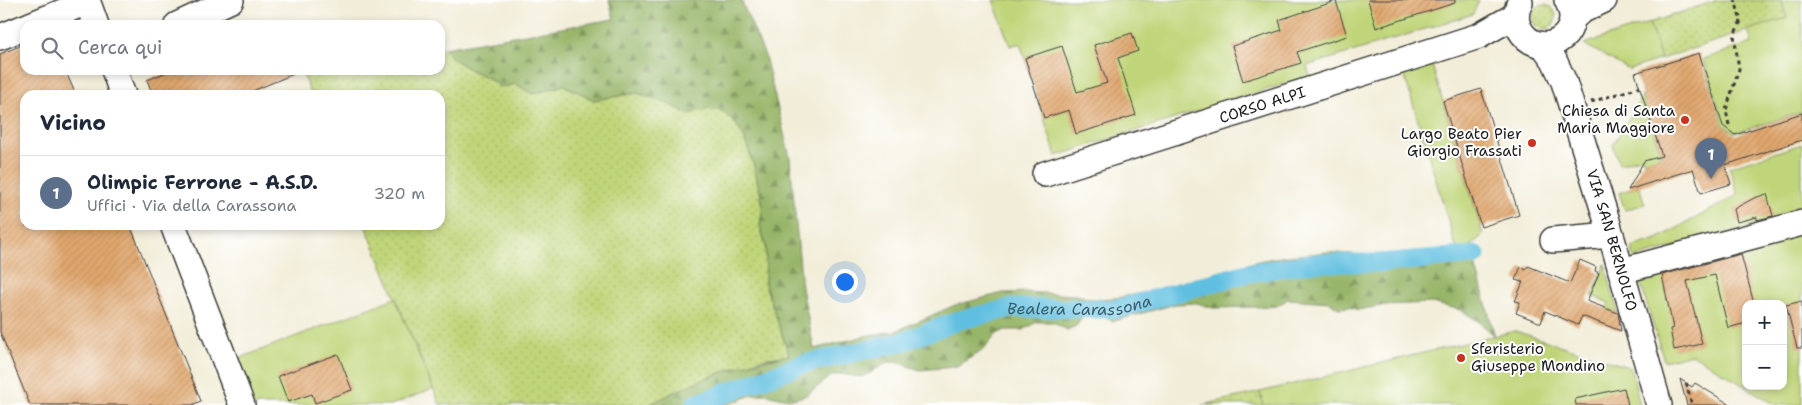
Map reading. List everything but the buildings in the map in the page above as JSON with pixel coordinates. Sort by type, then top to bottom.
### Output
[{"type":"street","points":[[188,20],[230,0]]},
{"type":"street","points":[[1544,22],[1581,11],[1604,0]]},
{"type":"street","points":[[42,20],[87,1],[94,20]]},
{"type":"street","name":"CORSO ALPI","points":[[1045,174],[1479,36],[1502,33],[1544,22]]},
{"type":"street","name":"VIA SAN BERNOLFO","points":[[1544,22],[1611,235],[1659,405]]},
{"type":"street","points":[[0,37],[20,29]]},
{"type":"street","points":[[116,75],[121,90]]},
{"type":"street","points":[[1621,271],[1802,222]]},
{"type":"street","points":[[175,230],[242,405]]},
{"type":"street","points":[[1553,240],[1611,235]]},
{"type":"path","points":[[1729,125],[1727,104],[1738,69],[1734,35],[1741,21],[1735,0]]},
{"type":"path","points":[[1585,103],[1640,88]]},
{"type":"path","points":[[1686,383],[1692,405]]},
{"type":"green space","points":[[609,0],[741,0],[765,56],[790,158],[802,288],[814,349],[869,335],[896,331],[955,305],[1003,293],[1025,292],[1076,295],[1092,299],[1116,298],[1142,293],[1258,261],[1281,257],[1327,252],[1373,256],[1415,251],[1471,249],[1495,336],[1461,310],[1432,303],[1386,305],[1358,310],[1349,307],[1338,308],[1330,302],[1288,299],[1277,306],[1256,307],[1213,308],[1197,303],[1176,304],[1114,321],[1099,314],[1084,316],[1076,326],[1067,330],[1053,322],[1037,322],[1023,330],[1005,330],[997,334],[982,351],[955,367],[920,370],[896,362],[888,362],[863,377],[839,374],[831,376],[807,395],[797,398],[788,399],[766,394],[752,395],[727,405],[649,405],[682,388],[717,374],[770,358],[789,355],[765,284],[766,247],[760,225],[763,205],[754,166],[744,137],[734,121],[723,111],[707,109],[688,114],[662,101],[637,93],[594,100],[564,85],[532,94],[516,84],[500,87],[493,81],[464,66],[450,56],[445,49],[614,19]]},
{"type":"green space","points":[[993,0],[1479,0],[1473,14],[1307,66],[1310,76],[1056,156],[1020,43],[1010,46]]},
{"type":"green space","points":[[1718,0],[1781,0],[1787,18],[1661,59],[1649,23]]},
{"type":"green space","points":[[1781,0],[1802,0],[1802,112],[1735,133],[1724,126],[1703,59],[1752,43],[1748,30],[1787,18]]},
{"type":"green space","points":[[1544,5],[1553,8],[1556,17],[1553,26],[1544,29],[1535,26],[1532,17],[1535,8]]},
{"type":"green space","points":[[1649,23],[1661,59],[1629,70],[1584,44]]},
{"type":"green space","points":[[445,49],[450,56],[464,66],[493,81],[500,87],[516,84],[532,94],[564,85],[594,100],[637,93],[662,101],[688,113],[707,109],[723,111],[734,121],[744,137],[754,166],[763,205],[760,225],[766,247],[765,284],[789,355],[761,359],[684,388],[649,405],[440,405],[367,230],[445,230],[445,90],[309,90],[303,75],[445,75]]},
{"type":"green space","points":[[1432,65],[1483,235],[1470,246],[1471,249],[1457,250],[1404,74]]},
{"type":"green space","points":[[1642,96],[1661,156],[1644,161],[1642,157],[1619,164],[1613,145]]},
{"type":"green space","points":[[1802,144],[1802,213],[1634,258],[1632,247],[1657,239],[1738,195],[1729,167]]},
{"type":"green space","points":[[1639,186],[1645,204],[1625,210],[1619,193]]},
{"type":"green space","points":[[1802,232],[1802,405],[1776,405],[1751,390],[1787,390],[1787,300],[1742,300],[1742,384],[1692,354],[1664,361],[1638,275]]},
{"type":"green space","points":[[1605,264],[1618,313],[1607,309],[1609,303],[1592,296]]},
{"type":"green space","points":[[395,298],[433,389],[391,405],[252,405],[235,360]]},
{"type":"green space","points":[[1515,331],[1631,368],[1640,405],[1263,405],[1260,392]]},
{"type":"green space","points":[[1260,392],[1263,405],[1202,405]]},
{"type":"waterway","name":"Bealera Carassona","points":[[694,405],[803,364],[902,342],[960,320],[1011,308],[1117,309],[1248,273],[1312,263],[1379,263],[1476,255]]},
{"type":"place","name":"Chiesa di Santa Maria Maggiore","points":[[1685,120]]},
{"type":"place","name":"Largo Beato Pier Giorgio Frassati","points":[[1532,143]]},
{"type":"place","name":"Olimpic Ferrone - A.S.D.","points":[[1711,179]]},
{"type":"place","name":"Sferisterio Giuseppe Mondino","points":[[1461,358]]}]
